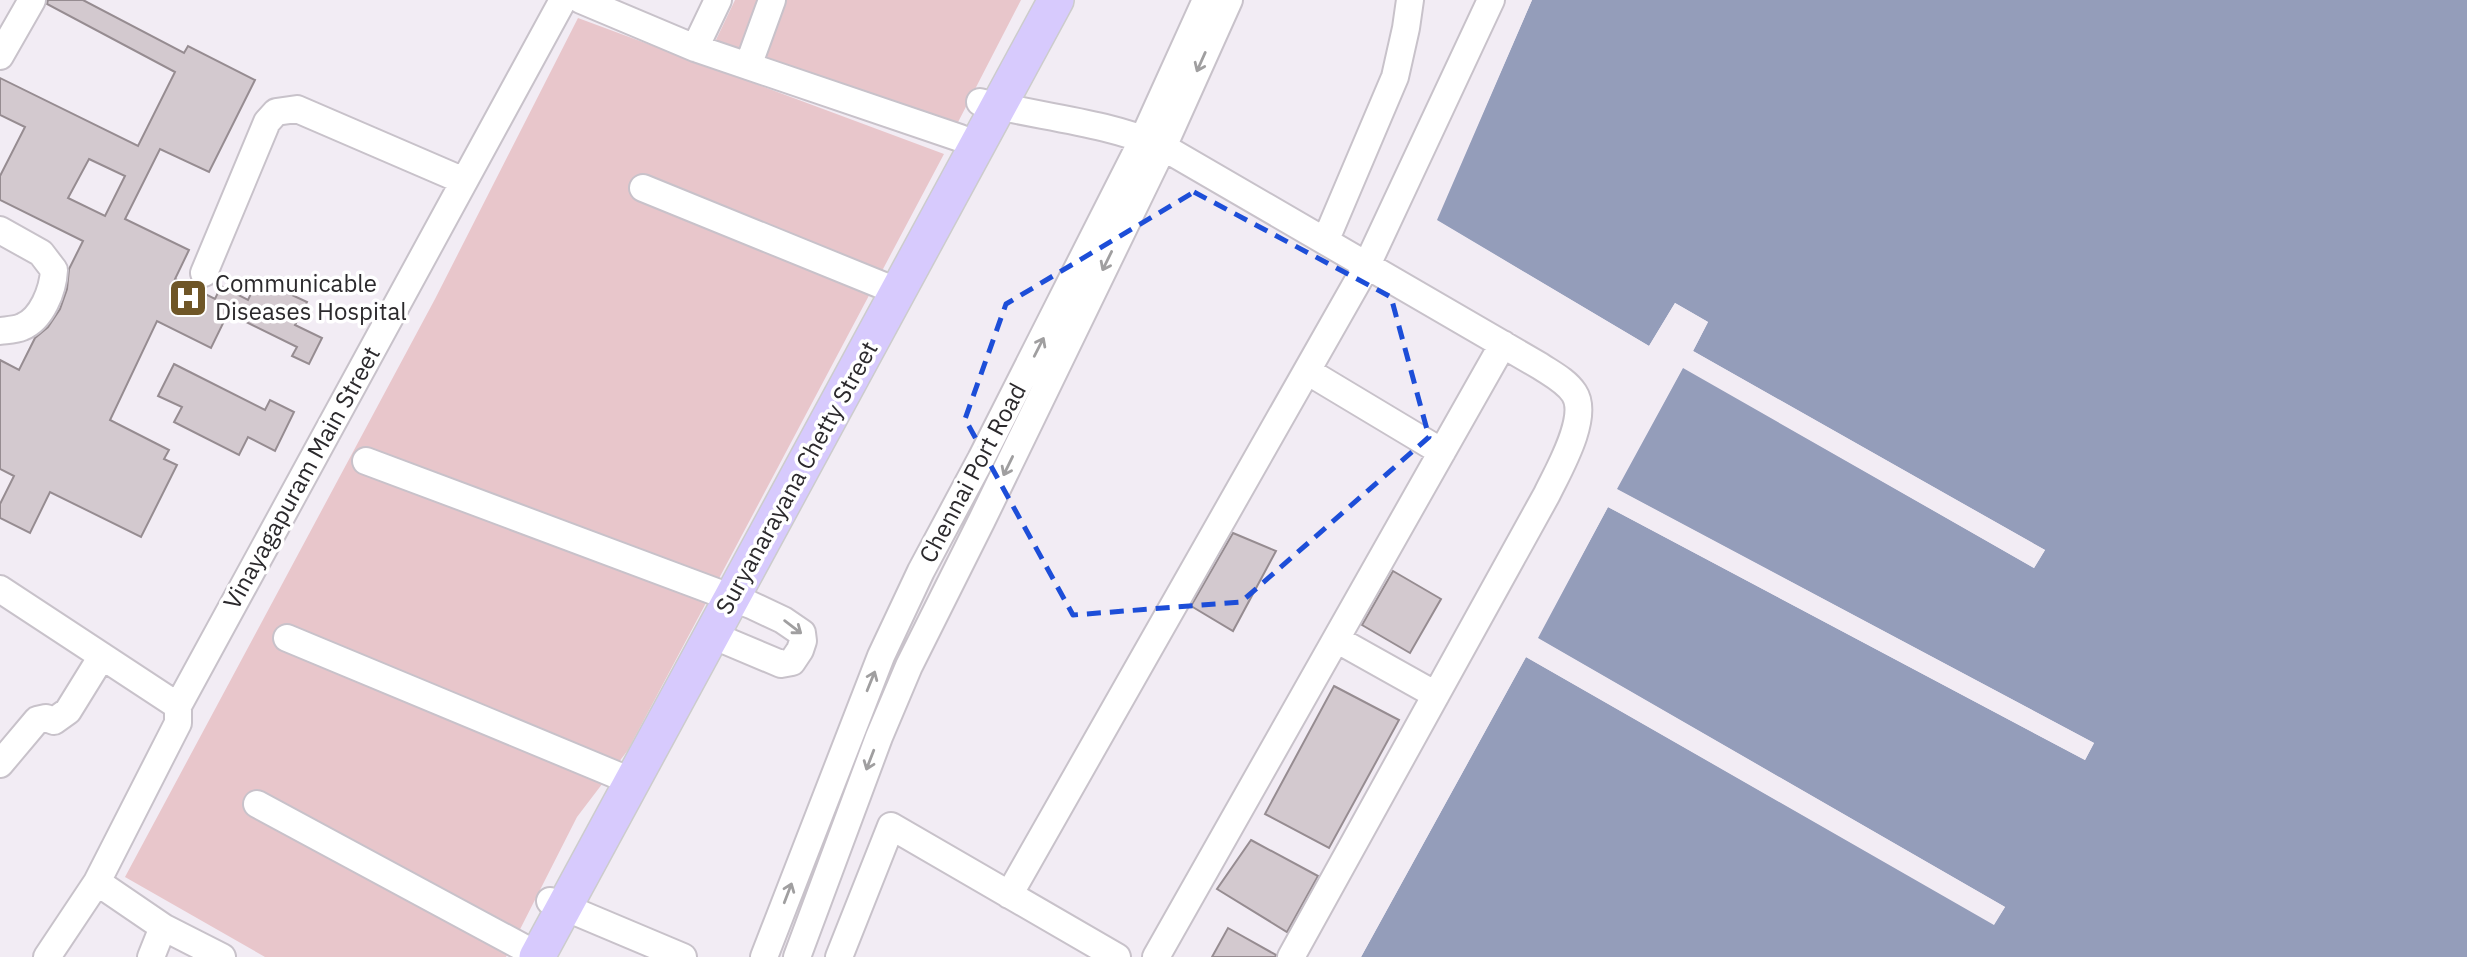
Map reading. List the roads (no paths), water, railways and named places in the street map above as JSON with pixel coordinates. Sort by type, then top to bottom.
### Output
[{"type":"main road","name":"Suryanarayana Chetty Street","points":[[557,904],[619,776],[725,595],[980,117],[1036,0]]},
{"type":"main road","name":"Suryanarayana Chetty Street","points":[[527,954],[712,635],[725,595],[787,463],[884,286],[980,117],[1056,0]]},
{"type":"street","points":[[0,56],[32,0]]},
{"type":"street","name":"Vinayagapuram Main Street","points":[[47,957],[97,882],[178,723],[178,706],[563,0]]},
{"type":"street","points":[[581,0],[695,48],[748,66],[980,117],[1148,145],[1367,265],[1503,344],[1568,385],[1576,395],[1579,405],[1578,418],[1566,454],[1547,494],[1291,957]]},
{"type":"street","points":[[695,48],[718,0]]},
{"type":"street","points":[[748,66],[772,0]]},
{"type":"street","name":"Chennai Port Road","points":[[797,957],[879,737],[909,666],[982,520],[1148,145],[1206,0]]},
{"type":"street","name":"Chennai Port Road","points":[[764,957],[881,656],[921,571],[1148,145],[1229,0]]},
{"type":"street","points":[[1330,230],[1395,77],[1410,0]]},
{"type":"street","points":[[1009,895],[1367,265],[1491,0]]},
{"type":"street","points":[[204,273],[267,122],[276,111],[297,109],[464,181]]},
{"type":"street","points":[[643,188],[884,286]]},
{"type":"street","points":[[0,230],[41,253],[54,271],[53,283],[41,311],[31,323],[19,329],[0,331]]},
{"type":"street","points":[[1156,957],[1503,344]]},
{"type":"street","points":[[1307,371],[1442,452]]},
{"type":"street","points":[[366,461],[725,595],[795,627],[802,633],[803,641],[792,662],[780,664],[712,635]]},
{"type":"street","points":[[0,589],[178,706]]},
{"type":"street","points":[[287,638],[619,776]]},
{"type":"street","points":[[1336,639],[1436,695]]},
{"type":"street","points":[[0,764],[37,720],[46,718],[54,721],[68,711],[102,656]]},
{"type":"street","points":[[257,804],[527,954]]},
{"type":"street","points":[[839,957],[891,826],[1117,957]]},
{"type":"street","points":[[97,882],[194,950],[222,957]]},
{"type":"street","points":[[557,904],[683,957]]},
{"type":"street","points":[[151,957],[163,927]]},
{"type":"water","points":[[1532,0],[2467,0],[2467,957],[1361,957],[1526,657],[1994,924],[2005,907],[1537,638],[1608,507],[2085,760],[2094,743],[1616,489],[1683,367],[2034,568],[2045,550],[1693,351],[1708,322],[1675,303],[1649,346],[1436,220]]},
{"type":"place","name":"Communicable Diseases Hospital","points":[[188,298]]}]
